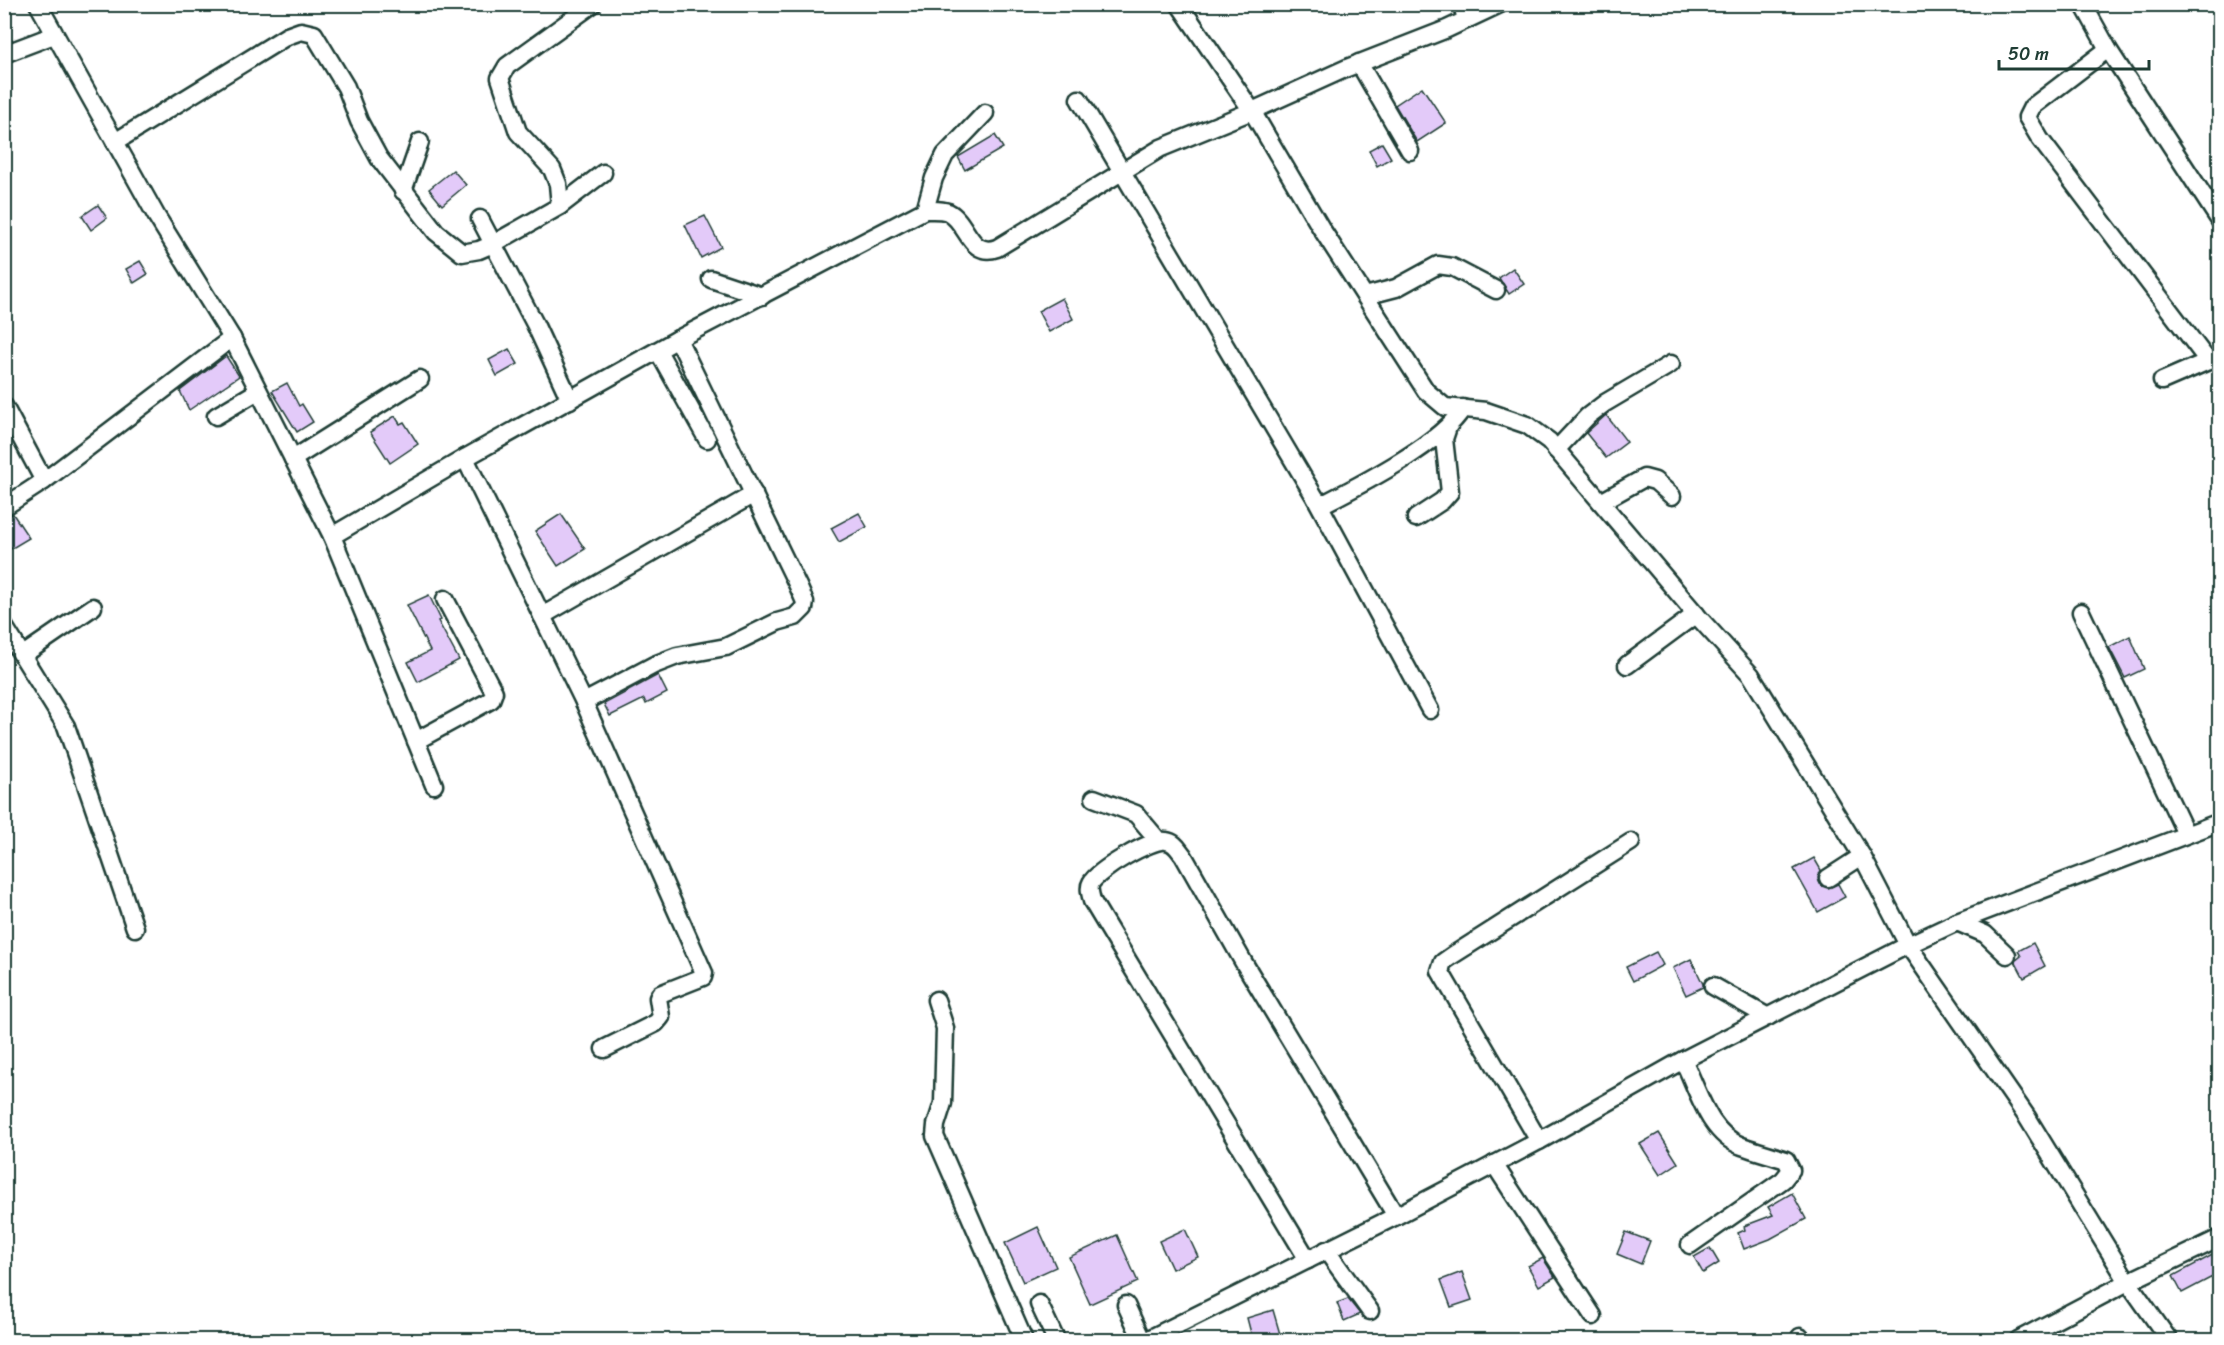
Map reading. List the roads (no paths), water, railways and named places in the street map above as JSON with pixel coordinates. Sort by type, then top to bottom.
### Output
[{"type":"street","points":[[39,4],[54,35],[157,217],[232,338],[332,536],[434,785]]},
{"type":"street","points":[[560,206],[558,184],[552,169],[518,132],[501,78],[507,66],[593,4]]},
{"type":"street","points":[[1179,4],[1252,111],[1321,228],[1426,391],[1445,407],[1486,411],[1527,425],[1549,441],[1751,675],[1862,856],[1908,945],[2027,1117],[2128,1282],[2169,1341]]},
{"type":"street","points":[[332,536],[465,458],[678,339],[925,210],[939,209],[950,213],[979,248],[988,251],[997,248],[1161,148],[1252,111],[1359,63],[1464,12],[1500,4]]},
{"type":"street","points":[[2083,4],[2108,49],[2220,221]]},
{"type":"street","points":[[115,142],[287,36],[301,31],[314,34],[332,63],[346,87],[359,121],[379,158],[436,232],[462,252],[479,250],[493,244],[560,206],[603,173]]},
{"type":"street","points":[[4,54],[54,35]]},
{"type":"street","points":[[2108,49],[2032,107],[2027,117],[2040,139],[2214,358],[2162,381]]},
{"type":"street","points":[[1359,63],[1410,151]]},
{"type":"street","points":[[1079,99],[1316,499],[1430,710]]},
{"type":"street","points":[[925,210],[934,178],[945,155],[984,113]]},
{"type":"street","points":[[403,190],[420,142]]},
{"type":"street","points":[[480,219],[535,324],[570,400]]},
{"type":"street","points":[[1365,296],[1396,288],[1438,265],[1452,267],[1496,290]]},
{"type":"street","points":[[711,279],[762,296]]},
{"type":"street","points":[[4,507],[44,481],[232,338]]},
{"type":"street","points":[[584,702],[654,665],[677,656],[726,647],[777,621],[795,616],[804,608],[805,602],[798,586],[678,339]]},
{"type":"street","points":[[658,351],[707,439]]},
{"type":"street","points":[[1556,450],[1588,416],[1605,403],[1671,364]]},
{"type":"street","points":[[293,459],[420,379]]},
{"type":"street","points":[[216,416],[258,391]]},
{"type":"street","points":[[4,406],[44,481]]},
{"type":"street","points":[[1316,499],[1327,502],[1423,447],[1448,427],[1463,408]]},
{"type":"street","points":[[1416,518],[1442,501],[1450,492],[1444,439],[1448,427]]},
{"type":"street","points":[[465,458],[584,702],[704,973],[702,977],[660,994],[661,1017],[657,1023],[604,1050]]},
{"type":"street","points":[[1601,502],[1644,478],[1655,481],[1672,495]]},
{"type":"street","points":[[542,616],[754,494]]},
{"type":"street","points":[[416,741],[491,700],[494,692],[446,599]]},
{"type":"street","points":[[23,655],[93,607]]},
{"type":"street","points":[[2081,612],[2186,834]]},
{"type":"street","points":[[1627,665],[1696,614]]},
{"type":"street","points":[[4,626],[66,726],[135,928]]},
{"type":"street","points":[[1094,798],[1136,814],[1158,840],[1175,844],[1183,855],[1244,963],[1396,1216]]},
{"type":"street","points":[[1146,1341],[1396,1216],[1539,1141],[1683,1060],[1908,945],[1957,922],[2220,822]]},
{"type":"street","points":[[1158,840],[1106,869],[1091,883],[1089,889],[1092,902],[1308,1260]]},
{"type":"street","points":[[1539,1141],[1440,971],[1443,962],[1453,955],[1631,842]]},
{"type":"street","points":[[1828,878],[1862,856]]},
{"type":"street","points":[[1957,922],[1984,934],[2007,955]]},
{"type":"street","points":[[1713,986],[1768,1017]]},
{"type":"street","points":[[936,1000],[945,1028],[945,1037],[943,1103],[935,1136],[1024,1341]]},
{"type":"street","points":[[1683,1060],[1701,1100],[1725,1137],[1741,1146],[1786,1160],[1791,1170],[1783,1180],[1690,1245]]},
{"type":"street","points":[[1494,1164],[1593,1316]]},
{"type":"street","points":[[2018,1341],[2128,1282],[2220,1238]]},
{"type":"street","points":[[1326,1250],[1371,1311]]},
{"type":"street","points":[[1039,1304],[1056,1341]]},
{"type":"street","points":[[1125,1305],[1142,1341]]}]
